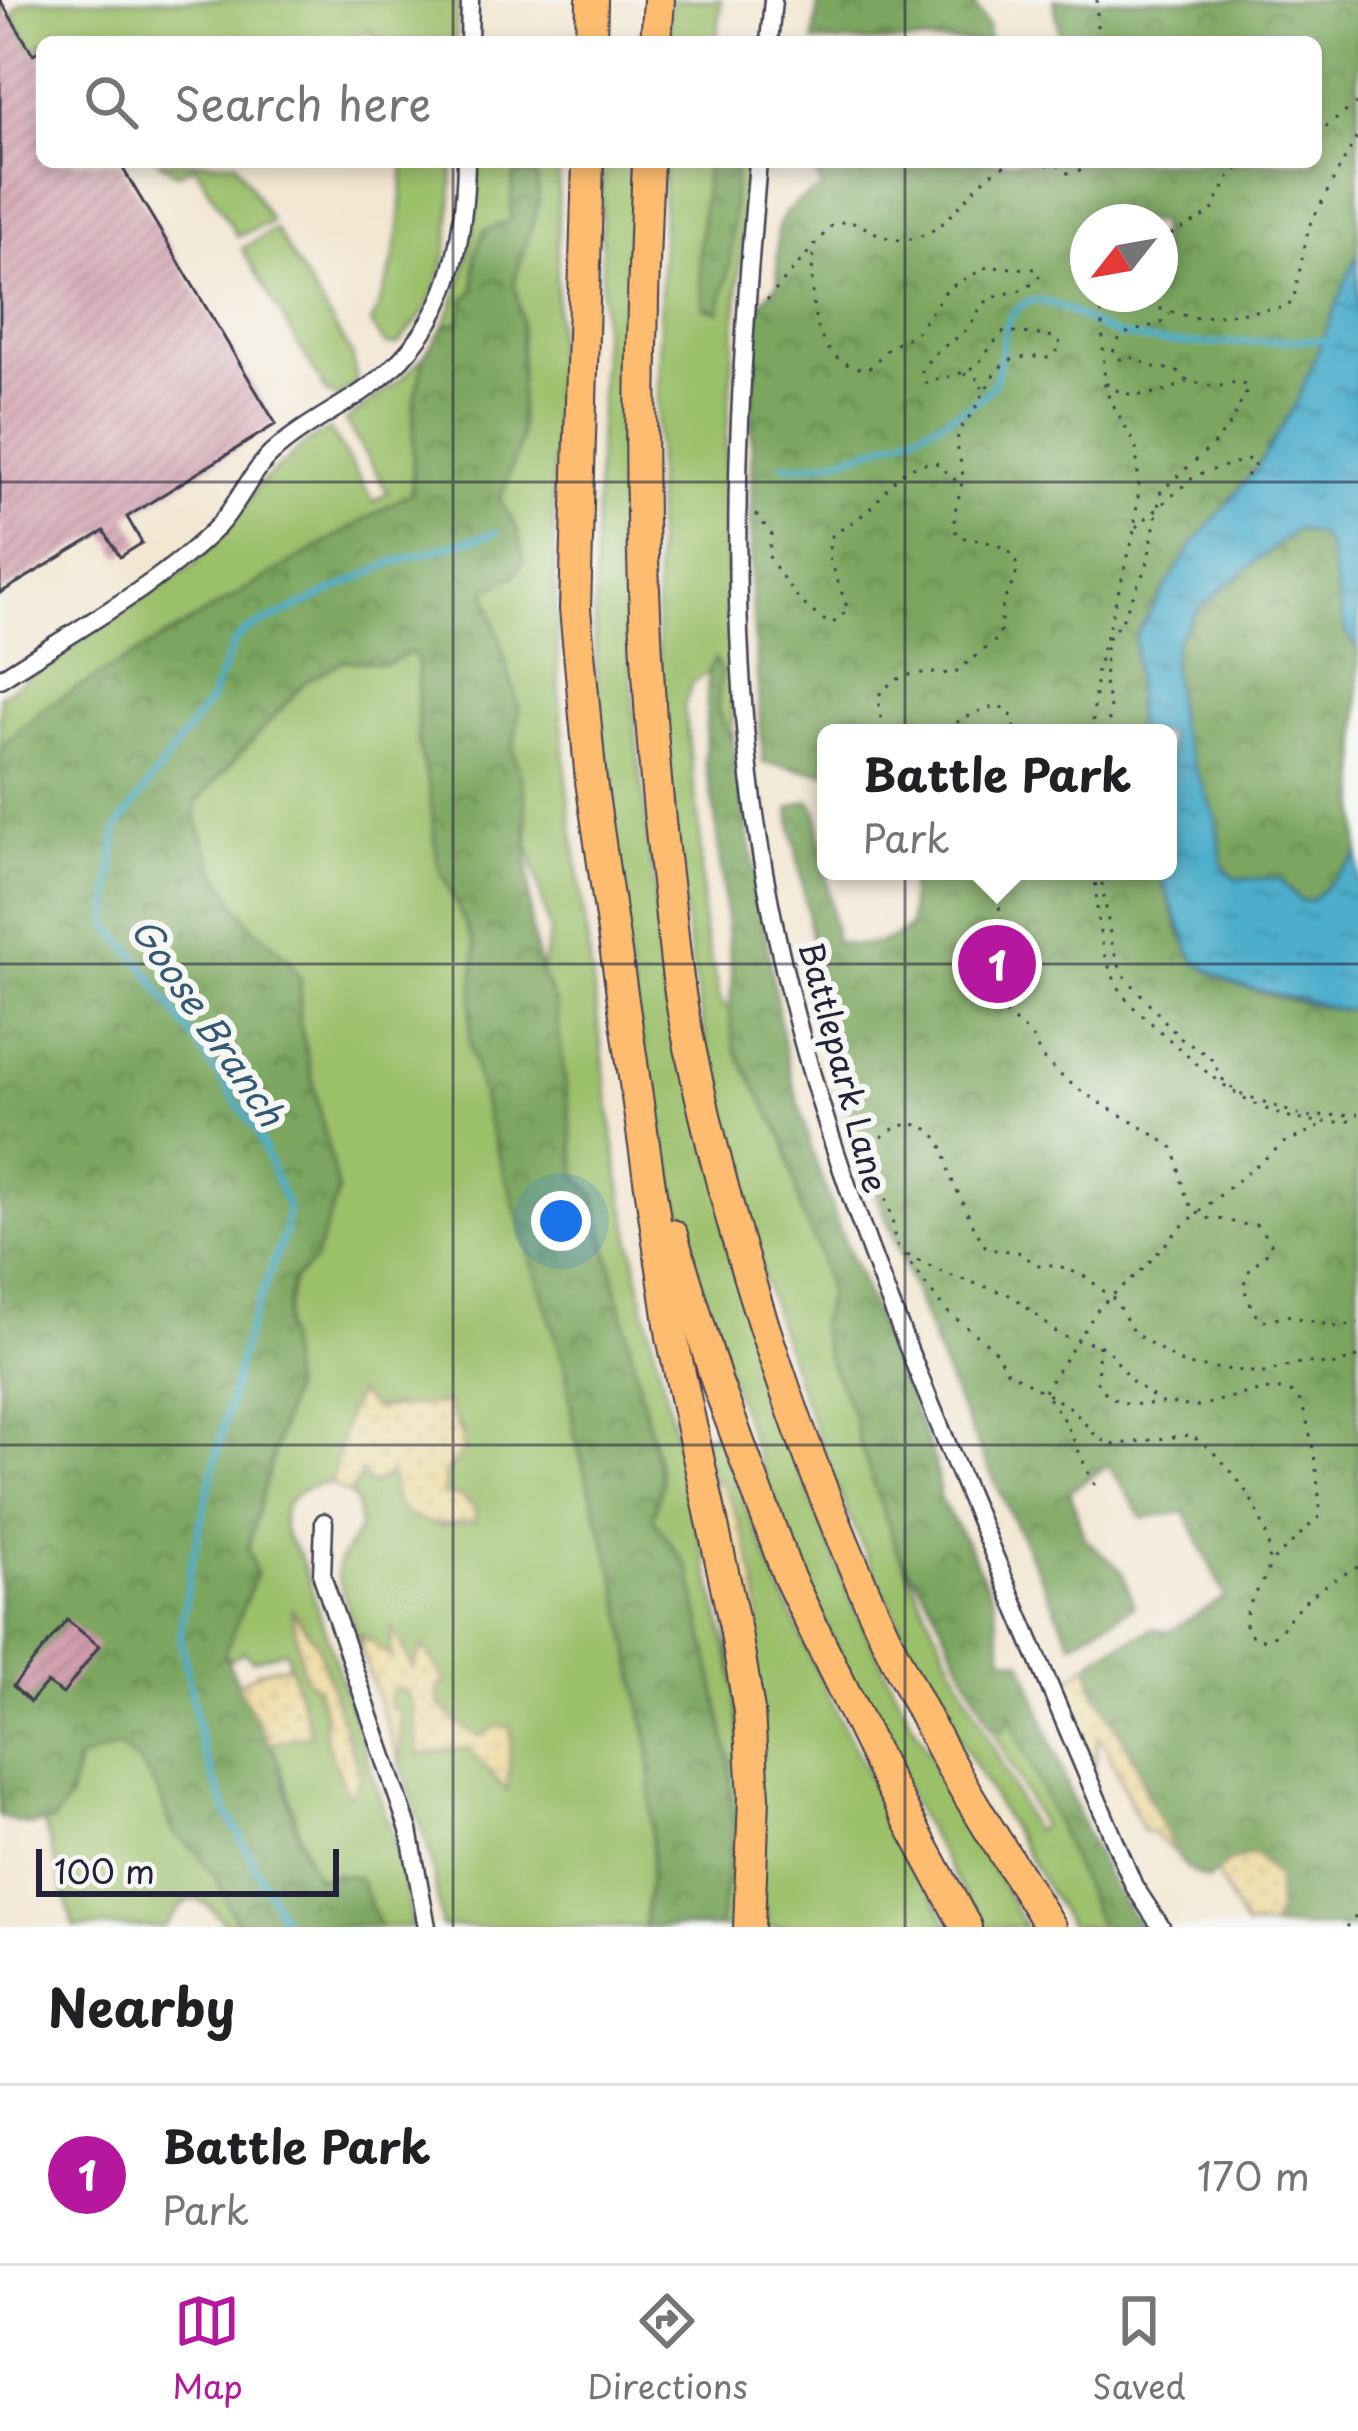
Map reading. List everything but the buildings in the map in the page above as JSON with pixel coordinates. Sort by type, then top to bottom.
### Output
[{"type":"highway","points":[[591,36],[592,0]]},
{"type":"highway","points":[[656,36],[658,0]]},
{"type":"highway","points":[[588,168],[575,609],[591,781],[672,1337],[735,1628],[748,1712],[754,1797],[749,1927]]},
{"type":"highway","points":[[648,168],[640,328],[643,583],[661,832],[683,1010],[723,1184],[776,1357],[842,1534],[945,1754],[1050,1927]]},
{"type":"highway","points":[[622,1007],[668,1219],[717,1383],[765,1513],[809,1619],[966,1927]]},
{"type":"street","points":[[469,36],[470,0]]},
{"type":"street","points":[[770,36],[773,0]]},
{"type":"street","points":[[0,679],[176,562],[219,524],[270,455],[401,362],[446,291],[460,245],[466,168]]},
{"type":"street","name":"Battlepark Lane","points":[[758,168],[736,447],[738,629],[750,782],[796,1026],[834,1156],[882,1288],[1134,1886],[1161,1927]]},
{"type":"street","points":[[324,1522],[322,1576],[409,1830],[428,1927]]},
{"type":"path","points":[[1097,0],[1097,36]]},
{"type":"path","points":[[1322,130],[1358,102]]},
{"type":"path","points":[[1164,312],[1194,318],[1288,307],[1309,226],[1358,134]]},
{"type":"path","points":[[767,300],[814,243],[841,221],[859,223],[874,235],[911,239],[947,219],[991,172],[1002,168]]},
{"type":"path","points":[[1178,230],[1211,213],[1239,168]]},
{"type":"path","points":[[814,243],[809,283],[820,335],[832,356],[852,368],[868,369],[890,347],[916,333],[947,289],[987,267],[1036,269],[1040,274],[1036,282],[1006,296],[994,296],[980,306],[974,321],[955,340],[930,355],[922,371],[926,383],[962,374],[979,363],[1005,331],[1056,337],[1062,346],[1048,358],[1020,355],[996,371],[958,430],[962,485],[953,525],[958,537],[993,542],[1009,552],[1016,564],[1001,608],[999,638],[953,674],[915,671],[890,681],[878,696],[882,724]]},
{"type":"path","points":[[1093,724],[1096,670],[1134,528],[1138,489],[1136,446],[1105,390],[1102,312]]},
{"type":"path","points":[[1109,724],[1104,682],[1107,639],[1147,565],[1155,510],[1168,482],[1229,426],[1248,388],[1240,381],[1216,387],[1188,381],[1176,370],[1120,359],[1113,352],[1121,335],[1162,323],[1170,314]]},
{"type":"path","points":[[962,374],[981,380],[982,390]]},
{"type":"path","points":[[1104,379],[1112,390],[1138,395],[1188,381]]},
{"type":"path","points":[[1134,528],[1196,476],[1252,458],[1257,462],[1246,476]]},
{"type":"path","points":[[748,503],[772,535],[769,555],[779,572],[803,605],[832,624],[848,610],[828,554],[832,536],[876,503],[882,490],[908,468],[935,462],[962,485]]},
{"type":"path","points":[[953,724],[1000,706],[1014,724]]},
{"type":"path","points":[[997,880],[1001,934],[995,964],[1000,1006],[1012,1024],[1030,1034],[1042,1057],[1055,1068],[1173,1148],[1180,1182],[1198,1214],[1237,1226],[1257,1225],[1271,1243],[1243,1286],[1254,1312],[1264,1321],[1286,1315],[1337,1327],[1358,1323]]},
{"type":"path","points":[[1098,880],[1097,926],[1106,962],[1131,1005],[1236,1095],[1279,1117],[1326,1124]]},
{"type":"path","points":[[1100,880],[1122,973],[1180,1038],[1203,1048],[1225,1083],[1239,1094],[1305,1117],[1358,1117]]},
{"type":"path","points":[[1043,1393],[1111,1296],[1198,1214],[1284,1143],[1326,1124],[1358,1117]]},
{"type":"path","points":[[1269,1564],[1265,1535],[1253,1504],[1200,1441],[1190,1435],[1166,1436],[1111,1445],[1071,1408],[1007,1370],[993,1348],[945,1310],[895,1243],[892,1216],[868,1152],[894,1126],[912,1123],[924,1128],[941,1144],[950,1178],[987,1249],[1018,1252],[1036,1265],[1086,1277],[1111,1296],[1134,1333],[1185,1365],[1262,1373],[1304,1362],[1332,1366],[1358,1357]]},
{"type":"path","points":[[907,1255],[944,1274],[1013,1296],[1051,1330],[1099,1345],[1112,1354],[1128,1378],[1162,1403]]},
{"type":"path","points":[[1099,1345],[1096,1374],[1102,1391],[1112,1399],[1143,1407],[1162,1403],[1194,1407],[1245,1393],[1286,1390],[1297,1396],[1306,1416],[1320,1516],[1269,1564],[1244,1619],[1247,1631],[1256,1639],[1268,1640],[1301,1606],[1358,1567]]},
{"type":"path","points":[[1043,1393],[1063,1412],[1095,1485]]},
{"type":"path","points":[[1346,1927],[1358,1913]]},
{"type":"green space","points":[[33,0],[458,0],[456,36],[374,36],[370,30],[359,36],[36,36],[33,50],[12,16],[20,4]]},
{"type":"green space","points":[[671,0],[721,0],[718,36],[668,36]]},
{"type":"green space","points":[[819,0],[971,0],[988,26],[989,36],[814,36]]},
{"type":"green space","points":[[1054,0],[1358,0],[1358,253],[1296,403],[1257,468],[1190,548],[1135,637],[1136,724],[817,724],[817,772],[763,763],[751,586],[752,384],[759,304],[778,284],[779,225],[804,198],[822,189],[813,168],[1322,168],[1322,36],[1060,36]]},
{"type":"green space","points":[[196,168],[240,168],[271,222],[237,236]]},
{"type":"green space","points":[[404,168],[453,168],[449,235],[436,288],[398,344],[386,345],[371,324],[387,283]]},
{"type":"green space","points":[[479,168],[559,168],[553,515],[568,796],[618,1171],[644,1304],[735,1682],[743,1767],[736,1927],[719,1927],[734,1834],[730,1760],[690,1571],[653,1518],[662,1482],[595,1196],[577,1176],[555,1003],[541,972],[550,933],[513,750],[519,709],[486,590],[513,576],[517,528],[500,501],[520,441],[521,318],[514,282],[539,202],[536,177],[510,221],[475,254],[475,290],[465,299],[460,323],[444,326],[460,284]]},
{"type":"green space","points":[[602,168],[635,168],[628,616],[635,727],[663,961],[794,1456],[852,1602],[894,1689],[1025,1927],[984,1927],[903,1785],[831,1637],[768,1486],[715,1331],[671,1173],[637,1013],[612,851],[597,688],[595,560]]},
{"type":"green space","points":[[664,168],[706,168],[699,255],[704,307],[734,168],[748,168],[725,457],[733,742],[717,710],[721,671],[715,660],[692,683],[684,705],[700,834],[703,927],[721,1002],[729,1011],[735,1049],[785,1141],[802,1215],[818,1248],[825,1279],[828,1295],[819,1326],[828,1359],[853,1413],[897,1551],[1034,1831],[1042,1826],[990,1724],[1003,1730],[1010,1714],[1101,1927],[1070,1927],[990,1792],[891,1608],[825,1455],[752,1238],[701,1014],[683,900],[660,672],[656,481]]},
{"type":"green space","points":[[706,168],[735,168],[731,261],[719,311],[704,308],[699,255]]},
{"type":"green space","points":[[525,172],[537,178],[539,202],[514,282],[521,318],[520,441],[500,501],[517,528],[524,561],[513,576],[486,591],[519,709],[513,750],[525,796],[531,929],[541,972],[555,1003],[577,1176],[595,1196],[662,1482],[653,1518],[690,1571],[730,1760],[734,1834],[719,1927],[644,1927],[652,1859],[650,1751],[616,1580],[575,1437],[566,1369],[488,1121],[469,1042],[476,947],[438,865],[429,786],[418,744],[418,661],[410,652],[387,664],[345,660],[305,682],[197,801],[195,816],[216,872],[249,923],[288,958],[301,980],[299,1020],[338,1192],[314,1261],[293,1280],[284,1323],[291,1388],[248,1548],[256,1574],[224,1655],[278,1760],[303,1852],[318,1879],[337,1874],[359,1878],[380,1927],[238,1927],[216,1877],[173,1832],[158,1792],[140,1763],[117,1747],[78,1760],[69,1799],[53,1822],[30,1825],[0,1817],[0,748],[44,708],[412,492],[414,404],[424,356],[444,326],[460,322],[464,299],[475,290],[475,254],[484,231],[510,221],[513,177]]},
{"type":"green space","points":[[275,229],[352,355],[357,383],[337,397],[328,394],[242,249]]},
{"type":"green space","points":[[424,356],[414,404],[412,492],[44,708],[0,748],[0,696],[196,563],[258,486],[307,442],[330,430],[374,502],[388,492],[345,421]]},
{"type":"green space","points":[[1296,529],[1319,535],[1328,545],[1346,633],[1358,649],[1358,855],[1313,900],[1301,901],[1278,878],[1236,879],[1222,864],[1216,818],[1178,727],[1172,662],[1176,641],[1200,607]]},
{"type":"green space","points":[[410,652],[418,661],[418,744],[429,786],[438,865],[476,947],[469,1042],[488,1121],[566,1369],[575,1437],[616,1580],[650,1751],[652,1859],[644,1927],[442,1927],[430,1854],[401,1766],[399,1712],[387,1697],[397,1687],[406,1691],[419,1755],[468,1748],[506,1790],[481,1736],[461,1726],[438,1702],[423,1648],[414,1669],[404,1652],[391,1643],[391,1657],[362,1636],[361,1649],[337,1574],[360,1527],[356,1501],[348,1494],[359,1483],[359,1471],[391,1473],[439,1526],[475,1521],[475,1509],[460,1496],[444,1495],[445,1472],[452,1468],[463,1431],[444,1415],[410,1406],[373,1409],[359,1394],[348,1411],[331,1484],[311,1486],[294,1496],[283,1522],[301,1558],[402,1864],[413,1927],[380,1927],[359,1879],[318,1880],[310,1864],[270,1744],[310,1734],[286,1650],[252,1660],[244,1652],[230,1660],[224,1654],[256,1574],[248,1548],[291,1388],[284,1323],[293,1280],[314,1261],[338,1192],[299,1019],[301,980],[288,958],[249,923],[216,872],[195,816],[197,802],[305,682],[345,660],[387,664]],"holes":[[[293,1611],[317,1644],[360,1775],[348,1794],[325,1738],[324,1711],[297,1642]]]},
{"type":"green space","points":[[715,659],[721,671],[717,710],[733,742],[786,1058],[812,1151],[935,1462],[940,1499],[994,1600],[1003,1657],[1022,1661],[1087,1834],[1141,1927],[1101,1927],[1010,1716],[1003,1730],[990,1724],[930,1601],[897,1551],[853,1413],[828,1359],[819,1326],[828,1295],[818,1248],[802,1215],[785,1141],[735,1049],[715,813],[705,762],[708,672]]},
{"type":"green space","points":[[809,800],[817,811],[817,880],[827,880],[836,942],[876,943],[910,926],[914,880],[1161,880],[1187,947],[1204,968],[1270,995],[1358,1008],[1358,1927],[1272,1927],[1277,1909],[1228,1862],[1208,1879],[1188,1869],[1166,1836],[1131,1751],[1097,1691],[1089,1664],[1153,1628],[1168,1632],[1225,1597],[1185,1512],[1143,1518],[1108,1465],[1070,1491],[1084,1538],[1122,1571],[1134,1606],[1072,1643],[955,1398],[839,1095],[789,809]]},
{"type":"green space","points":[[717,1432],[823,1684],[950,1927],[765,1927],[767,1911],[759,1904],[712,1480],[701,1437]]},
{"type":"green space","points":[[117,1747],[140,1763],[158,1792],[173,1832],[216,1877],[238,1927],[229,1927],[207,1904],[193,1899],[164,1927],[74,1927],[44,1823],[53,1821],[69,1799],[78,1760]]},
{"type":"sand","points":[[358,1393],[373,1409],[448,1403],[463,1452],[445,1473],[444,1495],[460,1496],[475,1509],[475,1521],[434,1524],[407,1514],[397,1508],[391,1474],[371,1485],[360,1472],[359,1483],[348,1494],[331,1484],[348,1411]]},
{"type":"sand","points":[[719,1479],[742,1529],[754,1571],[759,1610],[750,1653],[712,1480]]},
{"type":"sand","points":[[291,1608],[317,1644],[360,1775],[354,1792],[347,1794],[325,1738],[324,1711],[316,1688],[304,1677]]},
{"type":"sand","points":[[391,1625],[413,1668],[423,1646],[446,1683],[438,1690],[438,1702],[461,1726],[481,1736],[497,1726],[512,1728],[507,1791],[468,1748],[419,1755],[412,1703],[406,1691],[397,1688],[388,1697],[390,1706],[399,1711],[401,1766],[361,1649],[362,1634],[391,1657]]},
{"type":"sand","points":[[1089,1664],[1092,1685],[1136,1762],[1177,1855],[1154,1834],[1143,1831],[1098,1737],[1094,1768],[1064,1694],[1065,1682]]},
{"type":"sand","points":[[290,1665],[311,1734],[270,1744],[237,1685],[259,1671]]},
{"type":"sand","points":[[1254,1854],[1277,1877],[1272,1927],[1245,1927],[1216,1872],[1228,1862]]},
{"type":"water","points":[[1358,253],[1358,649],[1346,633],[1327,545],[1319,535],[1297,529],[1200,607],[1176,640],[1172,662],[1178,727],[1216,818],[1222,864],[1236,879],[1278,878],[1301,901],[1312,900],[1358,855],[1358,1008],[1341,1010],[1234,984],[1195,962],[1162,880],[1177,880],[1177,724],[1136,724],[1135,637],[1190,548],[1257,468],[1296,403]]},
{"type":"waterway","name":"Goose Branch","points":[[783,464],[829,461],[895,441],[980,398],[997,374],[1011,317],[1028,302],[1047,302],[1104,330],[1139,339],[1191,343],[1325,340]]},
{"type":"waterway","name":"Goose Branch","points":[[287,1927],[228,1814],[202,1748],[180,1634],[192,1560],[243,1345],[285,1232],[288,1208],[256,1130],[139,960],[109,926],[116,830],[211,698],[234,643],[246,631],[394,562],[497,532]]},
{"type":"place","name":"Battle Park","points":[[997,964]]}]
